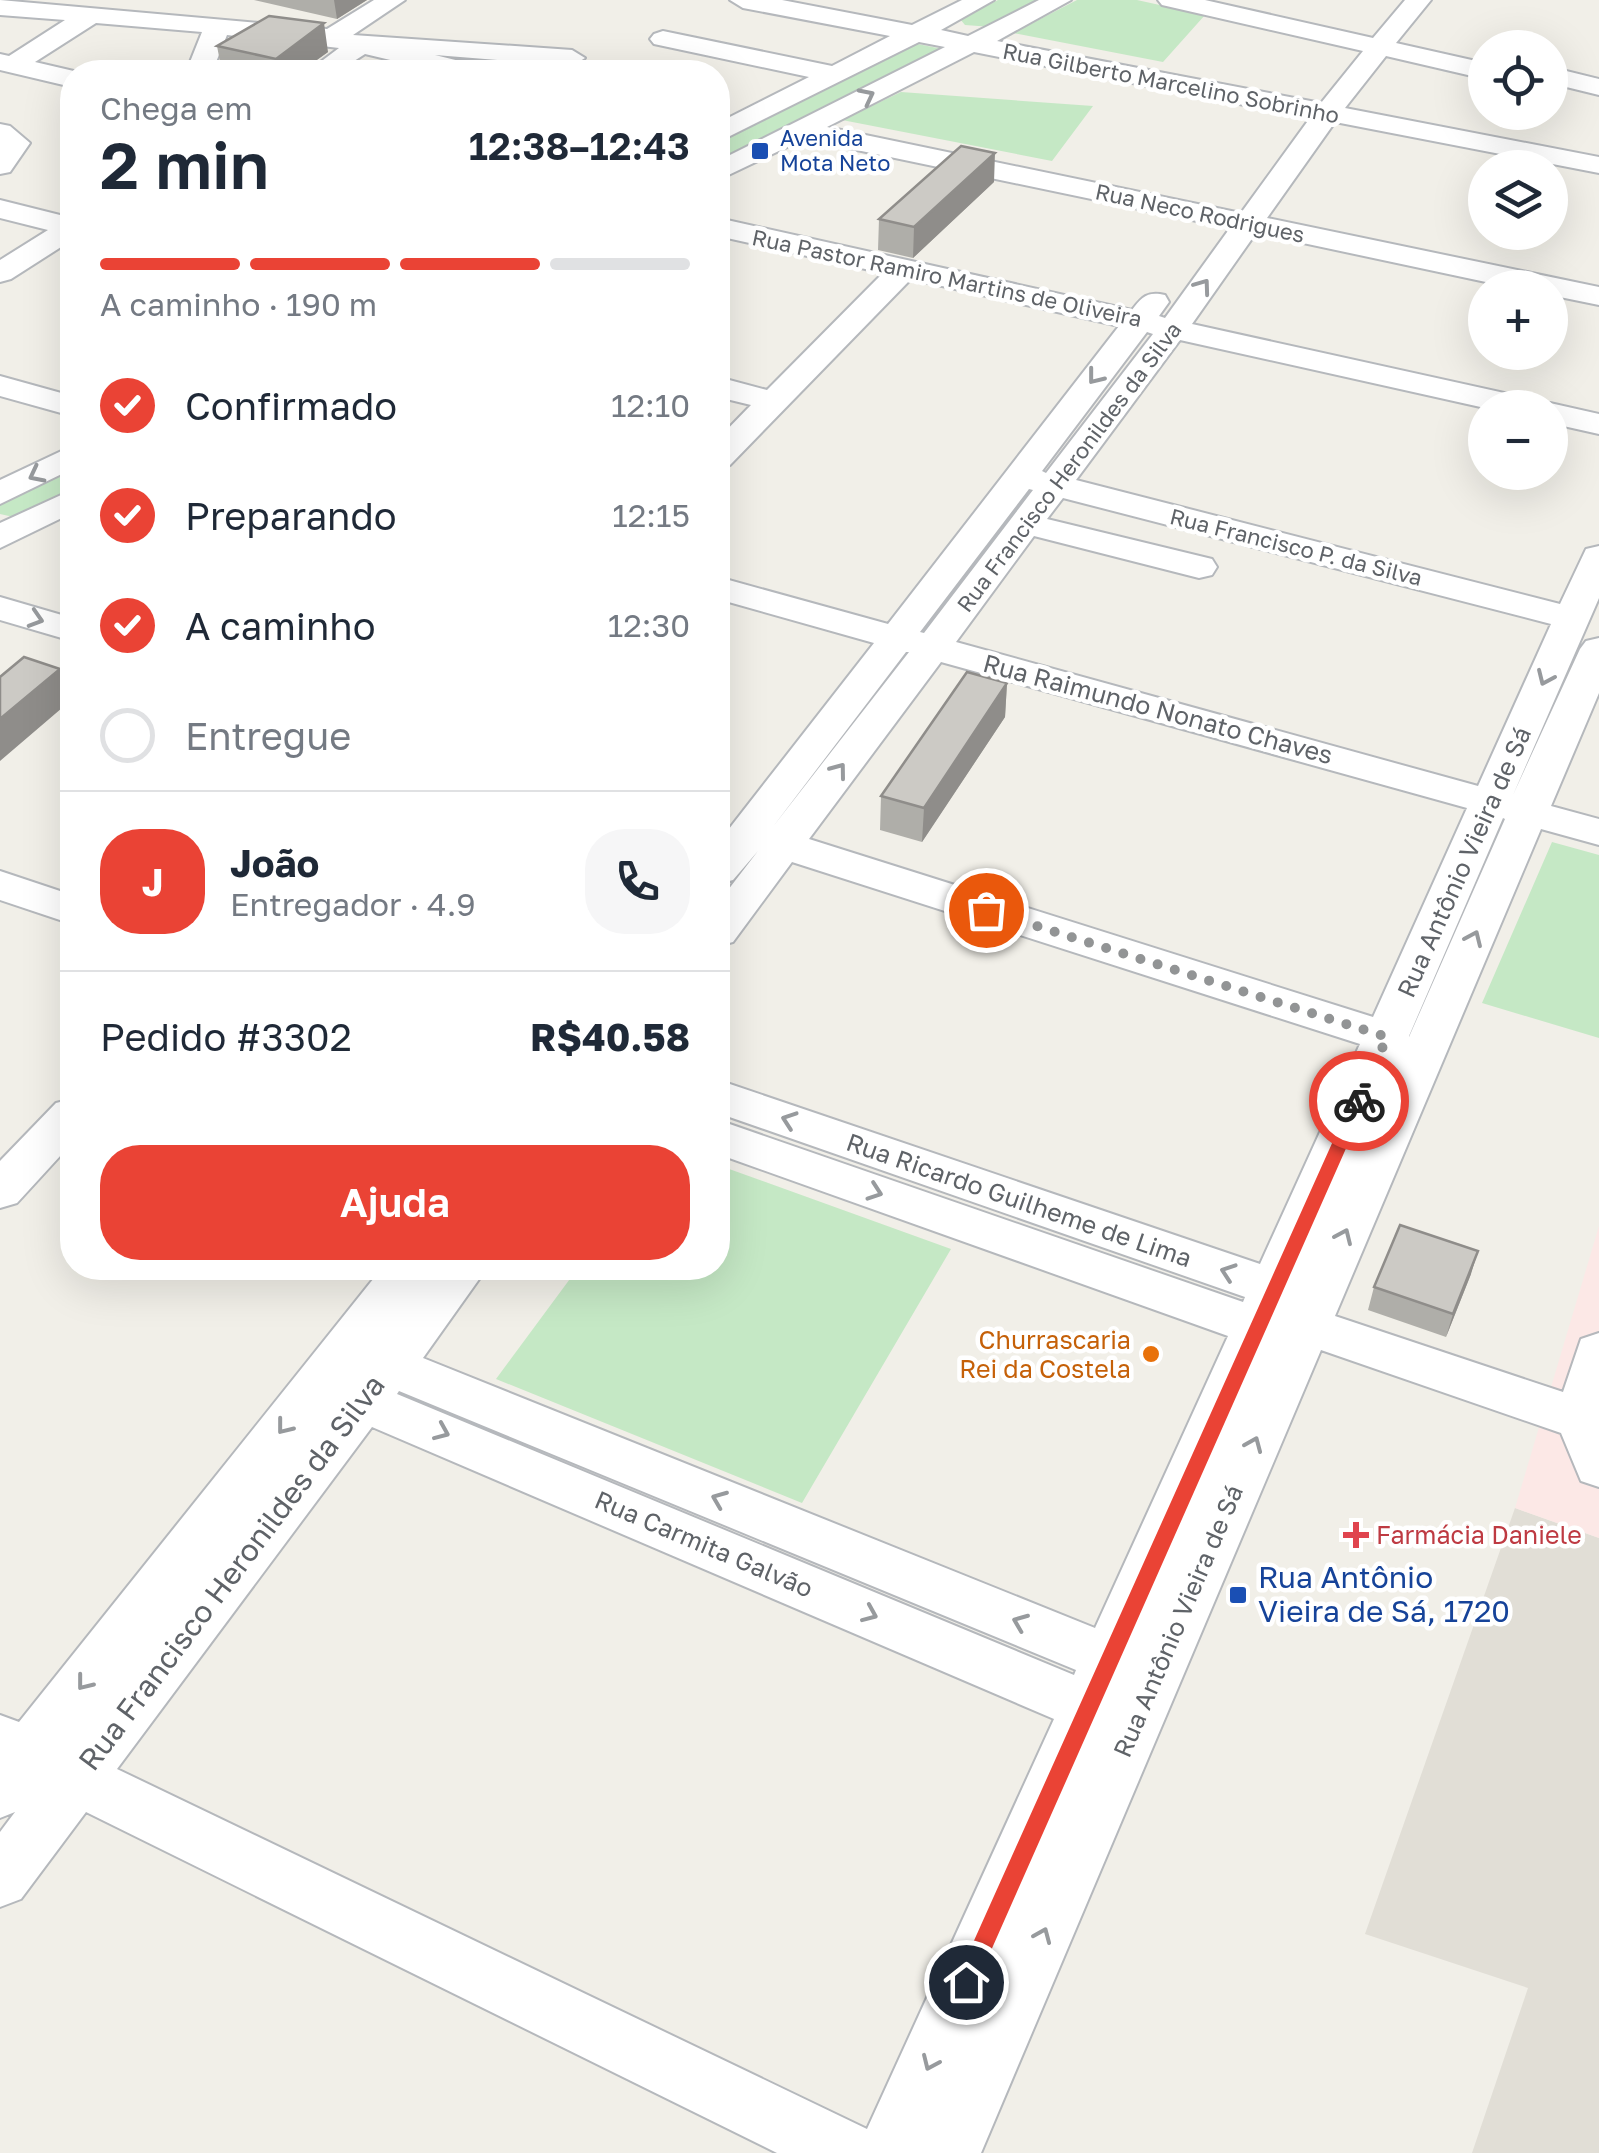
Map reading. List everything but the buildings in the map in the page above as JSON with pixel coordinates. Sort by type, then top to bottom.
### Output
[{"type":"street","points":[[331,38],[392,0]]},
{"type":"street","name":"Rua Gilberto Marcelino Sobrinho","points":[[743,0],[923,19]]},
{"type":"street","name":"Rua Gilberto Marcelino Sobrinho","points":[[806,0],[923,19],[978,39],[1321,105],[1599,165]]},
{"type":"street","points":[[730,126],[833,74],[923,19],[981,0]]},
{"type":"street","points":[[730,166],[1058,0]]},
{"type":"street","points":[[1171,0],[1468,57]]},
{"type":"street","points":[[1214,0],[1468,66]]},
{"type":"street","name":"Rua Francisco Heronildes da Silva","points":[[1374,40],[1396,0]]},
{"type":"street","name":"Rua Francisco Heronildes da Silva","points":[[730,910],[773,829],[921,633],[1027,466],[1150,332],[1321,105],[1374,40],[1418,0]]},
{"type":"street","points":[[0,7],[331,38],[420,60]]},
{"type":"street","points":[[7,63],[91,15]]},
{"type":"street","points":[[204,60],[218,26]]},
{"type":"street","points":[[663,40],[833,74]]},
{"type":"street","points":[[339,60],[361,46],[388,44],[572,58]]},
{"type":"street","points":[[7,63],[60,76]]},
{"type":"street","points":[[1568,79],[1599,86]]},
{"type":"street","points":[[1568,90],[1599,97]]},
{"type":"street","name":"Rua Gilberto Marcelino Sobrinho","points":[[1321,105],[1599,152]]},
{"type":"street","name":"Rua Neco Rodrigues","points":[[810,126],[1509,269],[1599,296]]},
{"type":"street","points":[[0,132],[16,143],[0,166]]},
{"type":"street","points":[[0,208],[60,224]]},
{"type":"street","name":"Rua Pastor Ramiro Martins de Oliveira","points":[[730,230],[883,274]]},
{"type":"street","points":[[0,273],[60,235]]},
{"type":"street","name":"Rua Pastor Ramiro Martins de Oliveira","points":[[730,247],[883,274],[1468,396]]},
{"type":"street","name":"Rua Neco Rodrigues","points":[[1509,269],[1599,279]]},
{"type":"street","points":[[730,431],[746,395],[798,359],[883,274]]},
{"type":"street","name":"Rua Francisco Heronildes da Silva","points":[[921,633],[1026,524],[1062,476],[1150,332]]},
{"type":"street","name":"Rua Pastor Ramiro Martins de Oliveira","points":[[1150,332],[1468,413]]},
{"type":"street","points":[[0,386],[60,403]]},
{"type":"street","points":[[1568,417],[1599,424]]},
{"type":"street","points":[[1568,435],[1599,442]]},
{"type":"street","points":[[0,494],[60,462]]},
{"type":"street","name":"Rua Francisco P. da Silva","points":[[1027,466],[1588,604]]},
{"type":"street","points":[[0,537],[60,506]]},
{"type":"street","points":[[1026,524],[1199,567]]},
{"type":"street","name":"Rua Raimundo Nonato Chaves","points":[[730,570],[921,633],[1515,797],[1599,832]]},
{"type":"street","points":[[0,582],[60,600]]},
{"type":"street","name":"Rua Raimundo Nonato Chaves","points":[[730,591],[921,633]]},
{"type":"street","name":"Rua Antônio Vieira de Sá","points":[[890,2153],[1110,1659],[1280,1314],[1515,797],[1588,604]]},
{"type":"street","points":[[0,608],[60,626]]},
{"type":"street","name":"Rua Raimundo Nonato Chaves","points":[[1515,797],[1599,808]]},
{"type":"street","name":"Rua Antônio Vieira de Sá","points":[[948,2153],[1393,1023],[1515,797]]},
{"type":"street","points":[[773,829],[1393,1023]]},
{"type":"street","name":"Rua Francisco Heronildes da Silva","points":[[730,862],[773,829]]},
{"type":"street","points":[[4,867],[60,875]]},
{"type":"street","points":[[4,867],[60,902]]},
{"type":"street","name":"Rua Ricardo Guilheme de Lima","points":[[730,1101],[1280,1314]]},
{"type":"street","points":[[0,1191],[60,1128]]},
{"type":"street","name":"Rua Ricardo Guilheme de Lima","points":[[730,1140],[1590,1416]]},
{"type":"street","name":"Rua Francisco Heronildes da Silva","points":[[355,1373],[403,1280]]},
{"type":"street","name":"Rua Francisco Heronildes da Silva","points":[[0,1879],[26,1766],[179,1601],[355,1373],[451,1280]]},
{"type":"street","points":[[1599,1353],[1590,1416],[1599,1466]]},
{"type":"street","name":"Rua Carmita Galvão","points":[[355,1373],[1110,1659]]},
{"type":"street","name":"Rua Carmita Galvão","points":[[355,1373],[1088,1707]]},
{"type":"street","points":[[26,1766],[846,2153]]},
{"type":"shaded area","points":[[1599,1226],[1599,1538],[1515,1508]]},
{"type":"shaded area","points":[[1515,1508],[1599,1538],[1599,2153],[1472,2153],[1528,1988],[1365,1934]]},
{"type":"green space","points":[[998,0],[1045,0],[992,27],[965,25],[960,19]]},
{"type":"green space","points":[[1077,0],[1137,0],[1205,15],[1163,62],[1013,33]]},
{"type":"green space","points":[[913,43],[947,50],[730,158],[730,135]]},
{"type":"green space","points":[[901,92],[1093,106],[1052,161],[842,120]]},
{"type":"green space","points":[[60,473],[60,496],[18,518],[0,514],[0,503]]},
{"type":"green space","points":[[1552,842],[1599,855],[1599,1038],[1482,1003]]},
{"type":"green space","points":[[730,1169],[951,1249],[802,1503],[496,1379],[569,1280],[730,1280]]},
{"type":"way so far","points":[[986,910],[1387,1037],[1359,1101]]},
{"type":"place","name":"Avenida Mota Neto","points":[[760,151]]},
{"type":"place","name":"Churrascaria Rei da Costela","points":[[1151,1354]]},
{"type":"place","name":"Farmácia Daniele","points":[[1356,1535]]},
{"type":"place","name":"Rua Antônio Vieira de Sá, 1720","points":[[1238,1595]]},
{"type":"route","points":[[966,1982],[1359,1101]]}]
